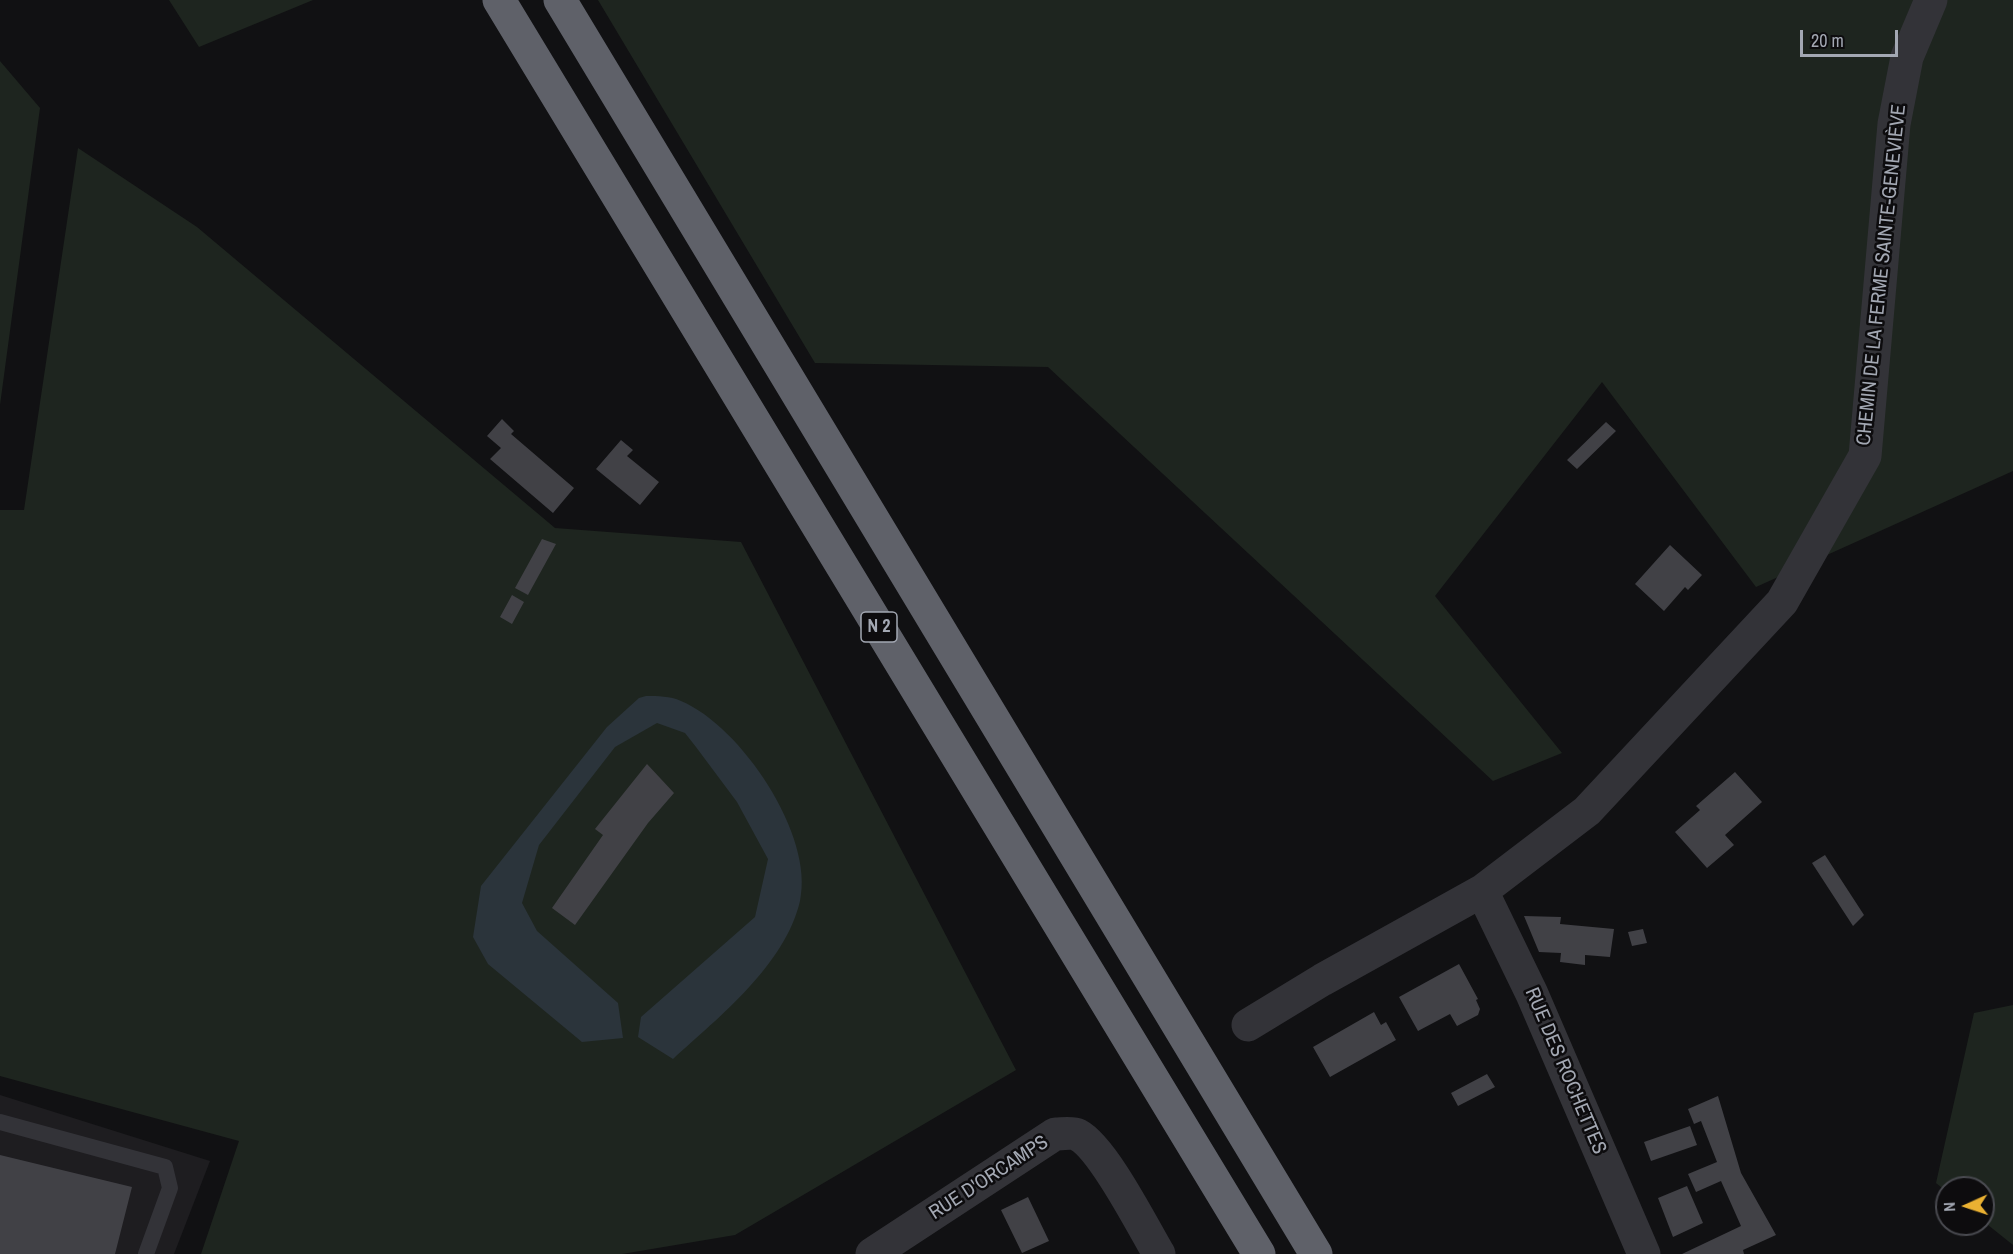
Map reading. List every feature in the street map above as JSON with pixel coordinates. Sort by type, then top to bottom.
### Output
[{"type":"highway","name":"N 2","points":[[499,0],[1259,1254]]},
{"type":"highway","name":"N 2","points":[[560,0],[1316,1254]]},
{"type":"street","name":"CHEMIN DE LA FERME SAINTE-GENEVIÈVE","points":[[1248,1025],[1322,980],[1482,891],[1587,811],[1782,602],[1865,456],[1894,124],[1907,57],[1931,0]]},
{"type":"street","name":"RUE DES ROCHETTES","points":[[1482,891],[1532,994],[1644,1254]]},
{"type":"street","name":"RUE D'ORCAMPS","points":[[872,1254],[1055,1134],[1077,1134],[1106,1166],[1160,1254]]},
{"type":"lane","points":[[0,1122],[165,1167],[170,1188],[146,1254]]},
{"type":"shaded area","points":[[169,0],[313,0],[199,47]]},
{"type":"shaded area","points":[[598,0],[2013,0],[2013,471],[1756,587],[1602,382],[1435,596],[1562,753],[1493,781],[1048,367],[815,363]]},
{"type":"shaded area","points":[[0,61],[40,108],[0,405]]},
{"type":"shaded area","points":[[78,148],[197,227],[555,528],[741,542],[1016,1070],[735,1235],[622,1254],[201,1254],[239,1141],[0,1076],[0,510],[24,510]]},
{"type":"shaded area","points":[[646,696],[677,699],[704,714],[749,758],[769,786],[785,816],[796,846],[802,875],[800,901],[792,924],[780,947],[748,988],[673,1059],[638,1037],[641,1017],[755,917],[768,859],[737,802],[685,733],[657,723],[615,747],[539,845],[522,903],[537,931],[618,1003],[623,1038],[582,1042],[488,964],[473,937],[481,886],[607,727],[639,698]]},
{"type":"shaded area","points":[[2013,1005],[2013,1245],[1995,1231],[1995,1176],[1938,1176],[1974,1013]]},
{"type":"shaded area","points":[[0,1095],[210,1161],[174,1254],[0,1254]]},
{"type":"building","points":[[502,419],[514,431],[511,434],[574,488],[553,513],[490,459],[501,448],[487,436]]},
{"type":"building","points":[[1606,422],[1616,431],[1577,469],[1567,460]]},
{"type":"building","points":[[621,440],[633,450],[627,456],[659,482],[640,505],[596,469]]},
{"type":"building","points":[[542,539],[556,544],[528,595],[515,588]]},
{"type":"building","points":[[1670,545],[1702,575],[1688,590],[1685,587],[1664,611],[1635,584]]},
{"type":"building","points":[[512,595],[524,602],[512,624],[500,617]]},
{"type":"building","points":[[647,764],[674,793],[648,823],[575,925],[552,908],[603,835],[595,829]]},
{"type":"building","points":[[1735,772],[1762,802],[1725,835],[1734,845],[1707,868],[1675,832],[1700,810],[1696,806]]},
{"type":"building","points":[[1825,855],[1864,915],[1853,926],[1812,863]]},
{"type":"building","points":[[1524,916],[1561,917],[1560,924],[1614,929],[1610,957],[1585,955],[1585,965],[1560,962],[1561,953],[1539,952]]},
{"type":"building","points":[[1643,929],[1647,943],[1632,946],[1628,932]]},
{"type":"building","points":[[1459,964],[1478,999],[1476,1000],[1480,1009],[1478,1015],[1457,1026],[1450,1014],[1418,1031],[1399,997]]},
{"type":"building","points":[[1374,1012],[1381,1025],[1386,1022],[1396,1040],[1330,1077],[1313,1047]]},
{"type":"building","points":[[1487,1074],[1495,1087],[1458,1106],[1451,1093]]},
{"type":"building","points":[[1718,1096],[1741,1173],[1776,1235],[1743,1250],[1744,1254],[1682,1254],[1741,1226],[1721,1181],[1696,1192],[1688,1174],[1717,1162],[1701,1121],[1694,1124],[1688,1109]]},
{"type":"building","points":[[1690,1126],[1697,1145],[1651,1161],[1644,1142]]},
{"type":"building","points":[[0,1155],[132,1187],[115,1254],[0,1254]]},
{"type":"building","points":[[1687,1186],[1703,1223],[1673,1237],[1658,1198]]},
{"type":"building","points":[[1028,1197],[1049,1241],[1022,1253],[1001,1210]]}]
